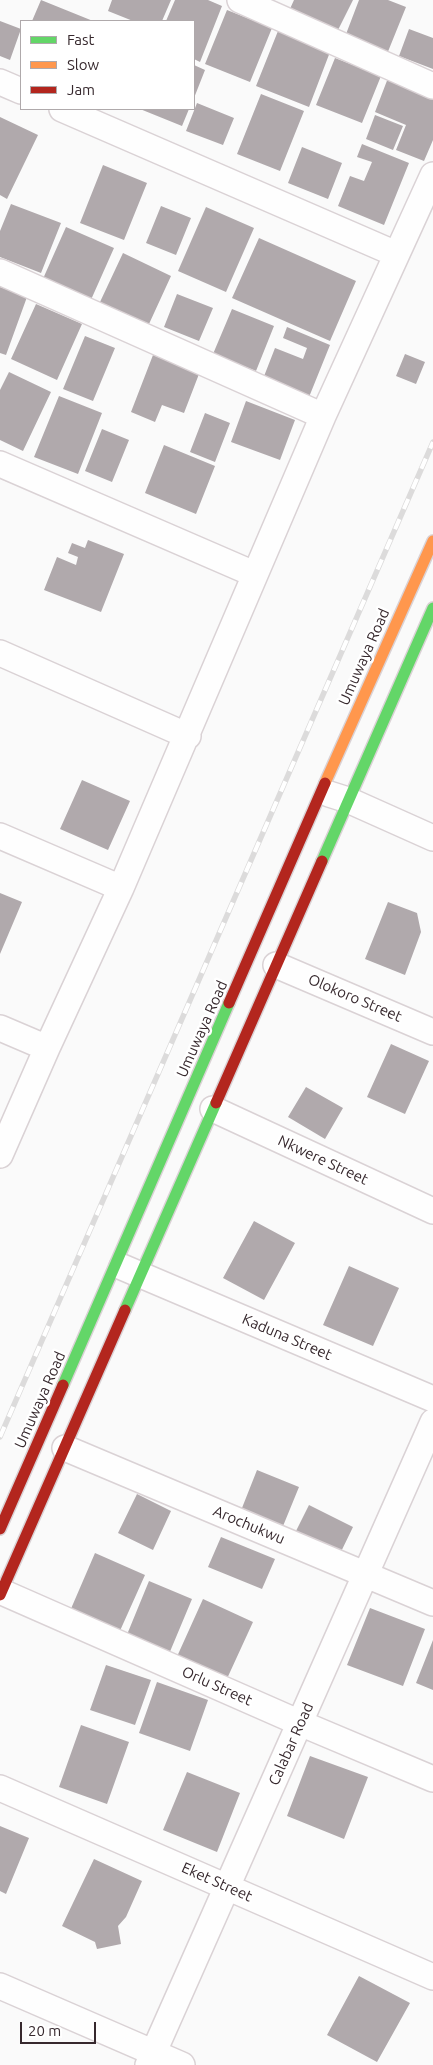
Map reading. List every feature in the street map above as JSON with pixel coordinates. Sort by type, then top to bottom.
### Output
[{"type":"street","points":[[240,0],[433,86]]},
{"type":"street","points":[[0,82],[20,91]]},
{"type":"street","points":[[64,110],[396,254]]},
{"type":"street","points":[[0,1154],[46,1048],[121,888],[188,736],[254,574],[323,416],[433,175]]},
{"type":"street","points":[[0,272],[323,416]]},
{"type":"street","points":[[0,464],[254,574]]},
{"type":"street","name":"Umuwaya Road","points":[[0,1529],[433,541]]},
{"type":"street","points":[[1,1593],[348,800],[430,622]]},
{"type":"street","points":[[0,653],[188,736]]},
{"type":"street","points":[[322,792],[348,800],[433,838]]},
{"type":"street","points":[[0,836],[121,888]]},
{"type":"street","name":"Olokoro Street","points":[[276,965],[433,1032]]},
{"type":"street","points":[[0,1028],[46,1048]]},
{"type":"street","name":"Nkwere Street","points":[[213,1109],[433,1211]]},
{"type":"street","name":"Kaduna Street","points":[[116,1264],[433,1399]]},
{"type":"street","name":"Calabar Road","points":[[151,2059],[433,1422]]},
{"type":"street","name":"Arochukwu","points":[[65,1448],[433,1603]]},
{"type":"street","name":"Orlu Street","points":[[1,1593],[433,1779]]},
{"type":"street","name":"Eket Street","points":[[0,1788],[433,1977]]},
{"type":"street","points":[[0,1986],[151,2059],[182,2065]]},
{"type":"building","points":[[41,0],[91,20],[32,20]]},
{"type":"building","points":[[112,0],[171,0],[162,20],[130,20],[108,11]]},
{"type":"building","points":[[175,0],[208,0],[222,6],[200,62],[195,60],[195,20],[166,20]]},
{"type":"building","points":[[294,0],[353,0],[336,34],[289,11]]},
{"type":"building","points":[[359,0],[388,0],[406,7],[385,59],[343,42]]},
{"type":"building","points":[[227,10],[272,28],[250,82],[205,64]]},
{"type":"building","points":[[0,21],[20,29],[20,32],[10,60],[0,56]]},
{"type":"building","points":[[409,29],[433,38],[433,69],[399,56]]},
{"type":"building","points":[[278,31],[330,52],[309,107],[256,86]]},
{"type":"building","points":[[335,58],[381,76],[362,123],[316,105]]},
{"type":"building","points":[[195,65],[205,70],[195,95]]},
{"type":"building","points":[[388,78],[433,95],[433,140],[424,161],[396,150],[406,125],[375,112]]},
{"type":"building","points":[[261,94],[304,111],[280,171],[237,154]]},
{"type":"building","points":[[197,103],[234,118],[223,145],[186,131]]},
{"type":"building","points":[[142,110],[189,110],[182,126]]},
{"type":"building","points":[[375,115],[403,126],[393,150],[366,139]]},
{"type":"building","points":[[0,117],[38,135],[7,199],[0,195]]},
{"type":"building","points":[[362,144],[409,163],[384,225],[338,206],[350,176],[364,181],[372,162],[357,157]]},
{"type":"building","points":[[302,147],[342,163],[328,199],[288,183]]},
{"type":"building","points":[[103,165],[147,183],[124,240],[80,223]]},
{"type":"building","points":[[11,204],[61,223],[41,273],[0,257],[0,231]]},
{"type":"building","points":[[161,206],[191,218],[176,255],[146,243]]},
{"type":"building","points":[[206,207],[254,228],[226,292],[178,271]]},
{"type":"building","points":[[66,227],[114,248],[90,302],[42,281]]},
{"type":"building","points":[[259,238],[356,281],[330,341],[232,298]]},
{"type":"building","points":[[123,253],[171,276],[149,324],[100,302]]},
{"type":"building","points":[[0,287],[27,297],[6,355],[0,353]]},
{"type":"building","points":[[177,294],[213,308],[199,341],[164,327]]},
{"type":"building","points":[[36,304],[82,324],[57,380],[11,359]]},
{"type":"building","points":[[232,309],[274,326],[256,371],[213,354]]},
{"type":"building","points":[[287,327],[330,345],[307,402],[261,384],[275,348],[303,359],[307,348],[283,338]]},
{"type":"building","points":[[85,336],[115,348],[93,401],[63,389]]},
{"type":"building","points":[[405,354],[425,362],[416,384],[396,376]]},
{"type":"building","points":[[153,355],[199,374],[184,413],[162,405],[155,422],[131,412]]},
{"type":"building","points":[[9,372],[51,392],[23,451],[0,440],[0,390]]},
{"type":"building","points":[[59,396],[102,413],[78,474],[34,457]]},
{"type":"building","points":[[246,401],[295,420],[280,460],[231,442]]},
{"type":"building","points":[[205,413],[230,423],[215,462],[190,452]]},
{"type":"building","points":[[102,429],[129,440],[112,482],[85,471]]},
{"type":"building","points":[[164,445],[215,466],[196,514],[145,493]]},
{"type":"building","points":[[88,540],[124,554],[101,612],[44,590],[57,557],[76,565],[78,557],[68,553],[72,543],[85,548]]},
{"type":"building","points":[[82,780],[130,801],[108,850],[60,829]]},
{"type":"building","points":[[0,893],[22,902],[0,954]]},
{"type":"building","points":[[388,902],[417,913],[421,932],[405,975],[365,959]]},
{"type":"building","points":[[391,1044],[429,1061],[405,1114],[367,1097]]},
{"type":"building","points":[[306,1087],[343,1108],[325,1139],[288,1117]]},
{"type":"building","points":[[254,1221],[295,1243],[264,1300],[223,1278]]},
{"type":"building","points":[[349,1266],[399,1288],[373,1346],[323,1325]]},
{"type":"building","points":[[257,1470],[299,1487],[281,1531],[240,1513]]},
{"type":"building","points":[[137,1494],[171,1511],[153,1550],[118,1533]]},
{"type":"building","points":[[309,1505],[353,1527],[337,1560],[293,1537]]},
{"type":"building","points":[[221,1537],[275,1559],[262,1589],[208,1567]]},
{"type":"building","points":[[95,1553],[145,1575],[119,1633],[70,1611]]},
{"type":"building","points":[[149,1581],[192,1599],[169,1654],[126,1637]]},
{"type":"building","points":[[203,1599],[253,1622],[225,1683],[175,1661]]},
{"type":"building","points":[[370,1608],[425,1629],[403,1686],[347,1665]]},
{"type":"building","points":[[433,1640],[433,1690],[416,1683]]},
{"type":"building","points":[[106,1665],[151,1680],[135,1725],[90,1710]]},
{"type":"building","points":[[157,1682],[208,1700],[190,1751],[139,1733]]},
{"type":"building","points":[[81,1725],[129,1742],[107,1804],[59,1787]]},
{"type":"building","points":[[310,1756],[368,1777],[344,1839],[287,1816]]},
{"type":"building","points":[[187,1772],[240,1793],[217,1852],[163,1830]]},
{"type":"building","points":[[0,1826],[29,1838],[6,1894],[0,1891]]},
{"type":"building","points":[[94,1859],[142,1881],[126,1917],[118,1926],[121,1944],[97,1949],[95,1942],[62,1926]]},
{"type":"building","points":[[359,1976],[410,2003],[377,2062],[327,2035]]},
{"type":"railway","points":[[0,1437],[433,442]]},
{"type":"traffic: fast","points":[[322,861],[433,608]]},
{"type":"traffic: fast","points":[[63,1385],[229,1003]]},
{"type":"traffic: fast","points":[[125,1310],[216,1103]]},
{"type":"traffic: slow","points":[[325,783],[433,541]]},
{"type":"traffic: jam","points":[[229,1003],[325,783]]},
{"type":"traffic: jam","points":[[216,1103],[322,861]]},
{"type":"traffic: jam","points":[[0,1595],[125,1310]]},
{"type":"traffic: jam","points":[[0,1529],[63,1385]]}]
